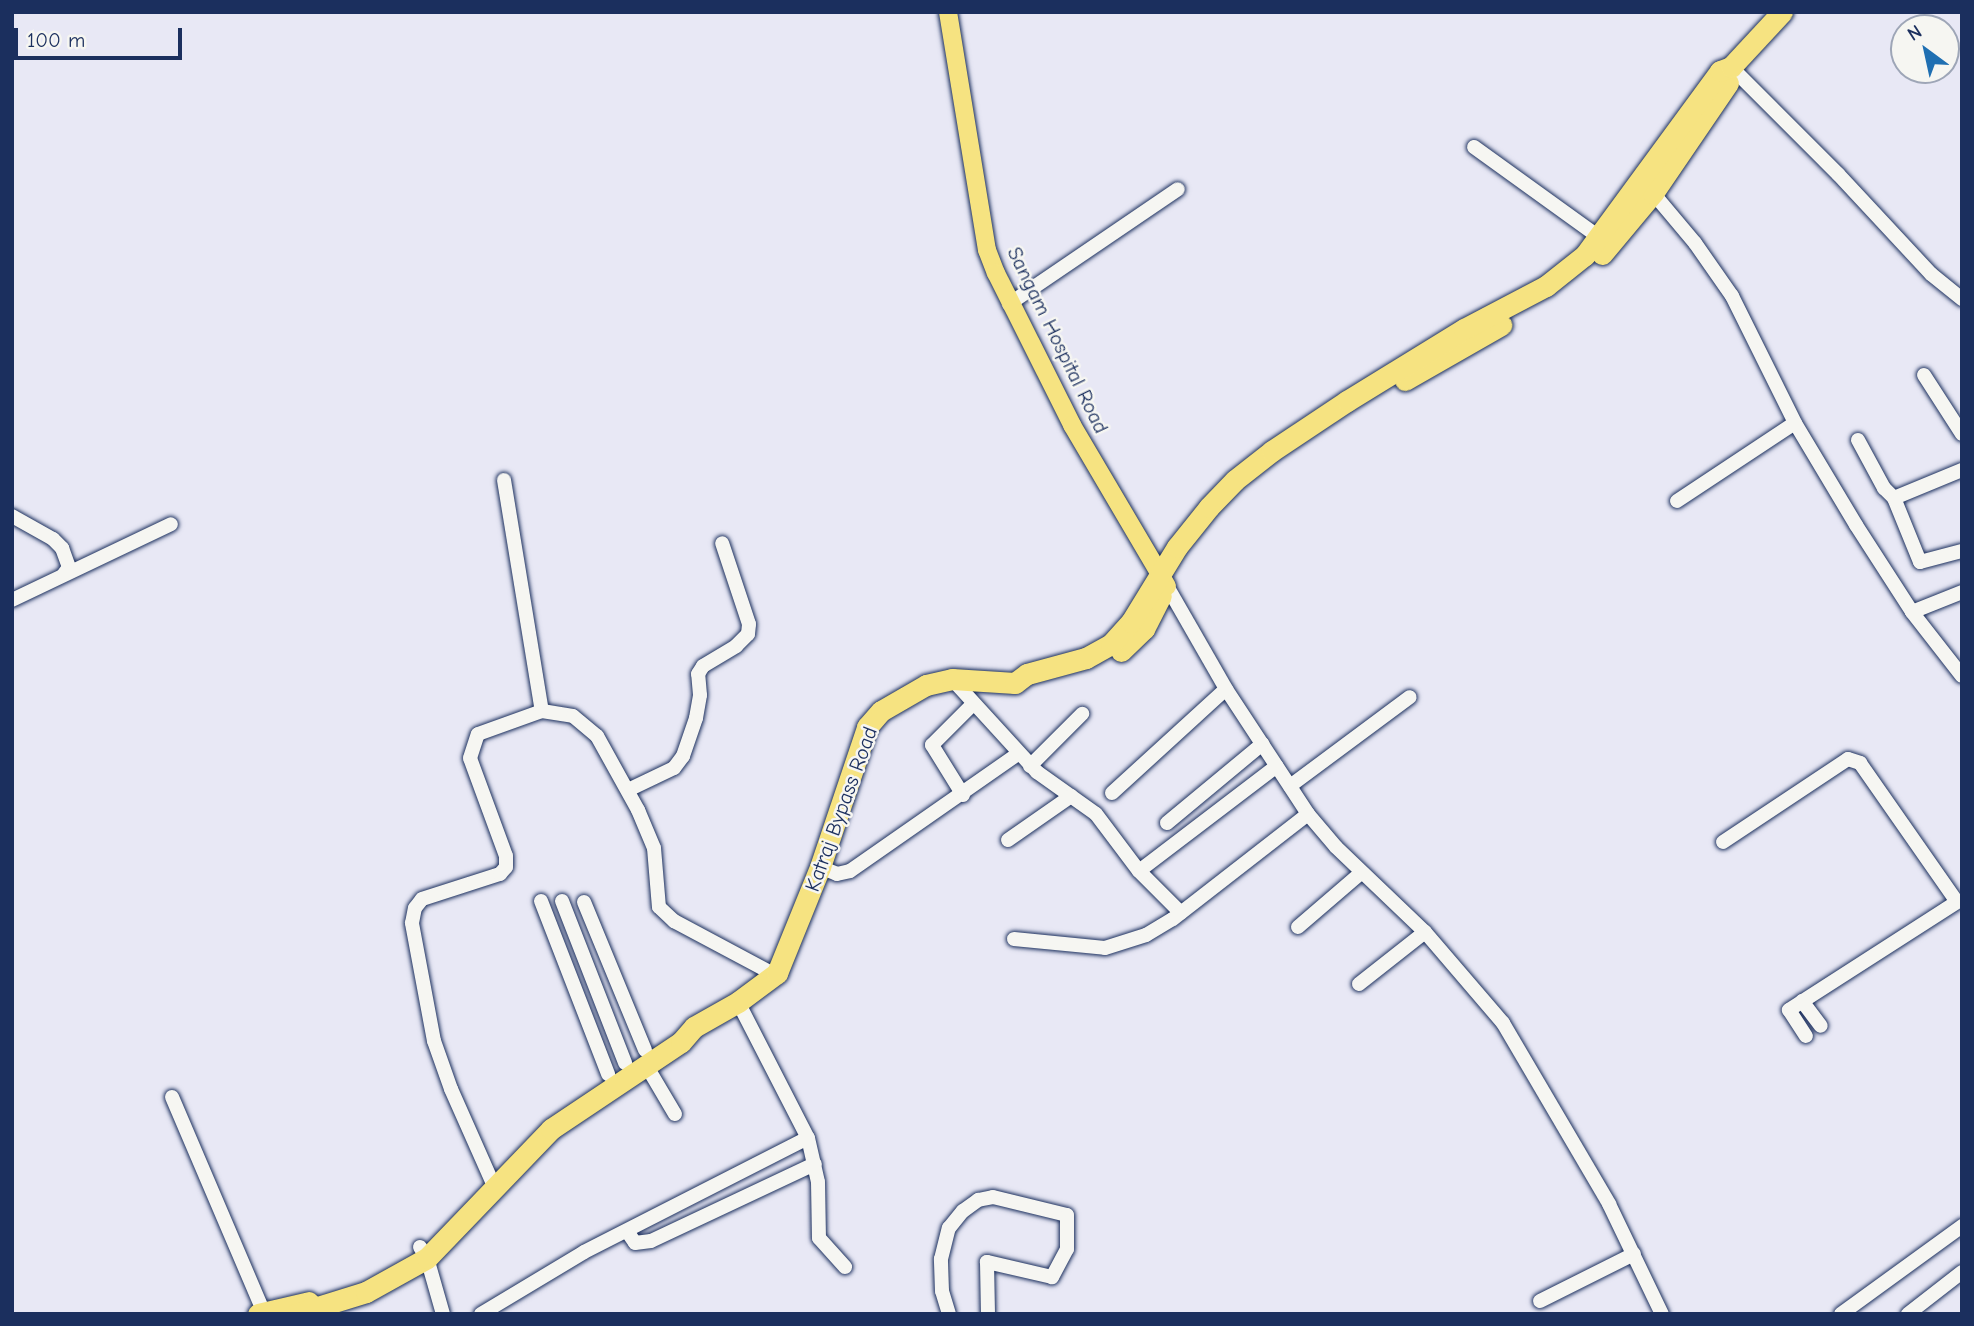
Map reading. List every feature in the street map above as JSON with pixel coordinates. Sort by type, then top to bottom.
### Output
[{"type":"highway","points":[[1604,241],[1720,71],[1731,67],[1783,12]]},
{"type":"highway","points":[[1604,241],[1653,193],[1732,78],[1731,67]]},
{"type":"highway","name":"Katraj Bypass Road","points":[[782,962],[820,867],[867,727],[881,711],[907,693],[952,679],[1015,682],[1027,674],[1086,658],[1111,644],[1164,579],[1209,507],[1252,474],[1272,451],[1412,360],[1546,286],[1604,241]]},
{"type":"highway","points":[[295,1314],[376,1281],[424,1253],[555,1114],[677,1032],[687,1032],[738,1002],[782,962]]},
{"type":"highway","points":[[261,1313],[297,1306],[376,1281]]},
{"type":"main road","name":"Sangam Hospital Road","points":[[948,12],[987,250],[1009,304],[1072,425],[1164,579]]},
{"type":"street","points":[[1731,67],[1838,174],[1931,274],[1962,299]]},
{"type":"street","points":[[1474,147],[1604,241]]},
{"type":"street","points":[[1009,304],[1178,189]]},
{"type":"street","points":[[1653,193],[1695,243],[1732,296],[1795,423],[1912,612],[1962,676]]},
{"type":"street","points":[[1924,375],[1962,434]]},
{"type":"street","points":[[1677,500],[1795,423]]},
{"type":"street","points":[[1858,440],[1884,488],[1894,498],[1920,562],[1962,551]]},
{"type":"street","points":[[1894,498],[1962,470]]},
{"type":"street","points":[[504,480],[542,711]]},
{"type":"street","points":[[12,516],[53,539],[62,548],[69,567],[64,574]]},
{"type":"street","points":[[12,600],[171,524]]},
{"type":"street","points":[[628,790],[674,768],[683,755],[695,718],[700,695],[698,674],[703,666],[736,646],[748,634],[749,624],[722,543]]},
{"type":"street","points":[[1164,579],[1226,689],[1308,814],[1362,872],[1425,932],[1503,1023],[1595,1179],[1662,1314]]},
{"type":"street","points":[[1912,612],[1962,592]]},
{"type":"street","points":[[952,679],[1018,754],[1049,784],[1096,814],[1139,871],[1181,913]]},
{"type":"street","points":[[1112,793],[1226,689]]},
{"type":"street","points":[[1290,786],[1410,697]]},
{"type":"street","points":[[962,795],[932,745],[973,704]]},
{"type":"street","points":[[491,1181],[434,1041],[412,923],[415,908],[422,899],[500,874],[506,867],[506,856],[470,758],[478,734],[542,711],[573,716],[597,736],[628,790],[654,848],[659,907],[674,921],[782,962]]},
{"type":"street","points":[[1030,766],[1082,714]]},
{"type":"street","points":[[1167,823],[1262,744]]},
{"type":"street","points":[[820,867],[837,874],[850,871],[1018,754]]},
{"type":"street","points":[[1723,842],[1848,759],[1860,763],[1957,902],[1789,1010],[1806,1036]]},
{"type":"street","points":[[1139,871],[1277,766]]},
{"type":"street","points":[[1008,840],[1070,796]]},
{"type":"street","points":[[1014,939],[1105,948],[1146,935],[1181,913],[1308,814]]},
{"type":"street","points":[[1298,927],[1362,872]]},
{"type":"street","points":[[541,901],[627,1067],[675,1115]]},
{"type":"street","points":[[562,901],[627,1067]]},
{"type":"street","points":[[584,902],[627,1067]]},
{"type":"street","points":[[1359,984],[1425,932]]},
{"type":"street","points":[[1802,1001],[1821,1026]]},
{"type":"street","points":[[738,1002],[808,1138],[815,1164],[819,1238],[845,1267]]},
{"type":"street","points":[[172,1097],[261,1313]]},
{"type":"street","points":[[481,1314],[584,1252],[808,1138]]},
{"type":"street","points":[[626,1231],[635,1243],[651,1241],[815,1164]]},
{"type":"street","points":[[949,1314],[942,1291],[941,1259],[948,1228],[963,1211],[978,1200],[993,1197],[1067,1214],[1067,1249],[1052,1277],[987,1262],[988,1314]]},
{"type":"street","points":[[1841,1314],[1962,1226]]},
{"type":"street","points":[[424,1253],[443,1314]]},
{"type":"street","points":[[1540,1301],[1634,1254]]},
{"type":"street","points":[[1908,1314],[1962,1272]]}]
